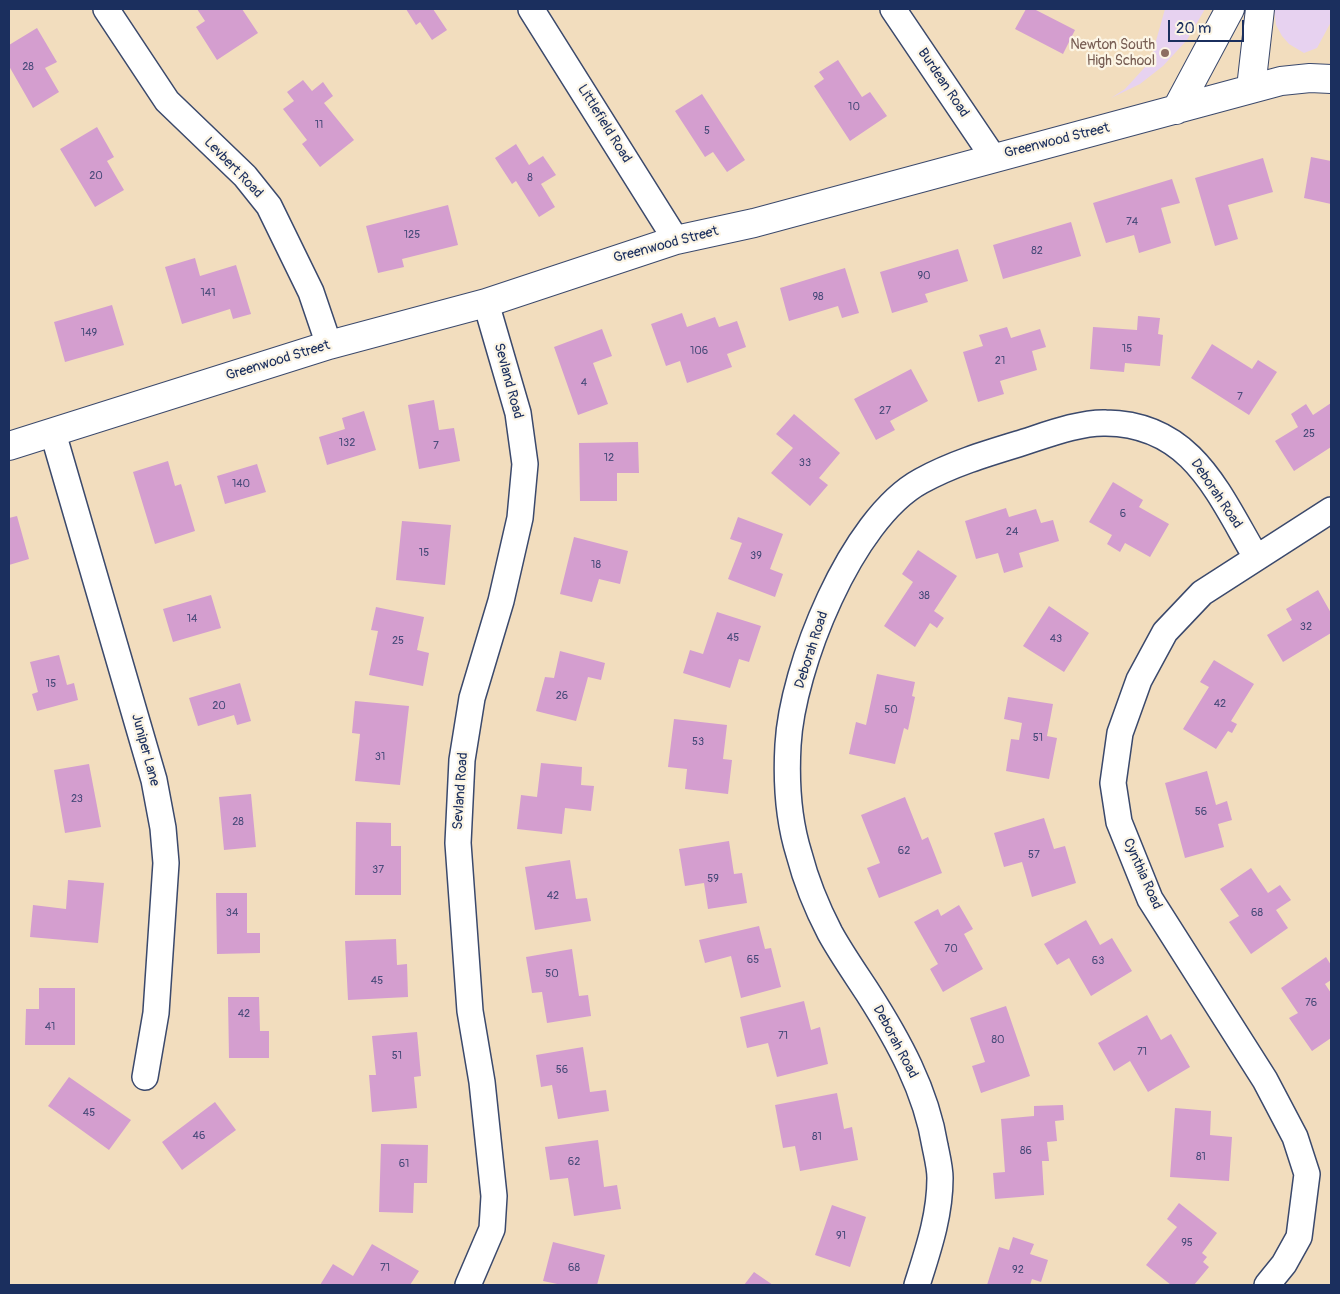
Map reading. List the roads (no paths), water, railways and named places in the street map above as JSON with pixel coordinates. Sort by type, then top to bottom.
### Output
[{"type":"street","name":"Levbert Road","points":[[106,9],[167,101],[245,176],[269,206],[311,292],[329,345]]},
{"type":"street","name":"Littlefield Road","points":[[531,9],[676,240]]},
{"type":"street","name":"Burdean Road","points":[[893,9],[993,157]]},
{"type":"street","points":[[1176,110],[1230,9]]},
{"type":"street","points":[[1251,88],[1260,9]]},
{"type":"street","name":"Greenwood Street","points":[[9,446],[329,345],[486,303],[676,240],[754,223],[993,157],[1058,142],[1176,110],[1251,88],[1281,81],[1310,78],[1331,79]]},
{"type":"street","name":"Sevland Road","points":[[468,1285],[492,1229],[494,1196],[482,1082],[470,1011],[458,843],[462,760],[472,698],[501,601],[520,518],[525,464],[518,413],[486,303]]},
{"type":"street","name":"Deborah Road","points":[[917,1285],[935,1228],[937,1211],[940,1176],[932,1128],[920,1088],[900,1047],[831,935],[819,910],[798,853],[788,797],[788,742],[801,674],[832,589],[866,535],[892,504],[920,481],[968,459],[1055,432],[1104,422],[1142,427],[1165,436],[1190,454],[1212,483],[1256,557]]},
{"type":"street","name":"Juniper Lane","points":[[53,433],[154,780],[163,828],[166,863],[156,1013],[145,1077]]},
{"type":"street","name":"Cynthia Road","points":[[1267,1285],[1284,1264],[1299,1237],[1307,1174],[1295,1137],[1265,1080],[1150,899],[1119,822],[1113,783],[1120,733],[1139,680],[1165,632],[1202,593],[1331,510]]},
{"type":"place","name":"Newton South High School","points":[[1165,53]]}]
